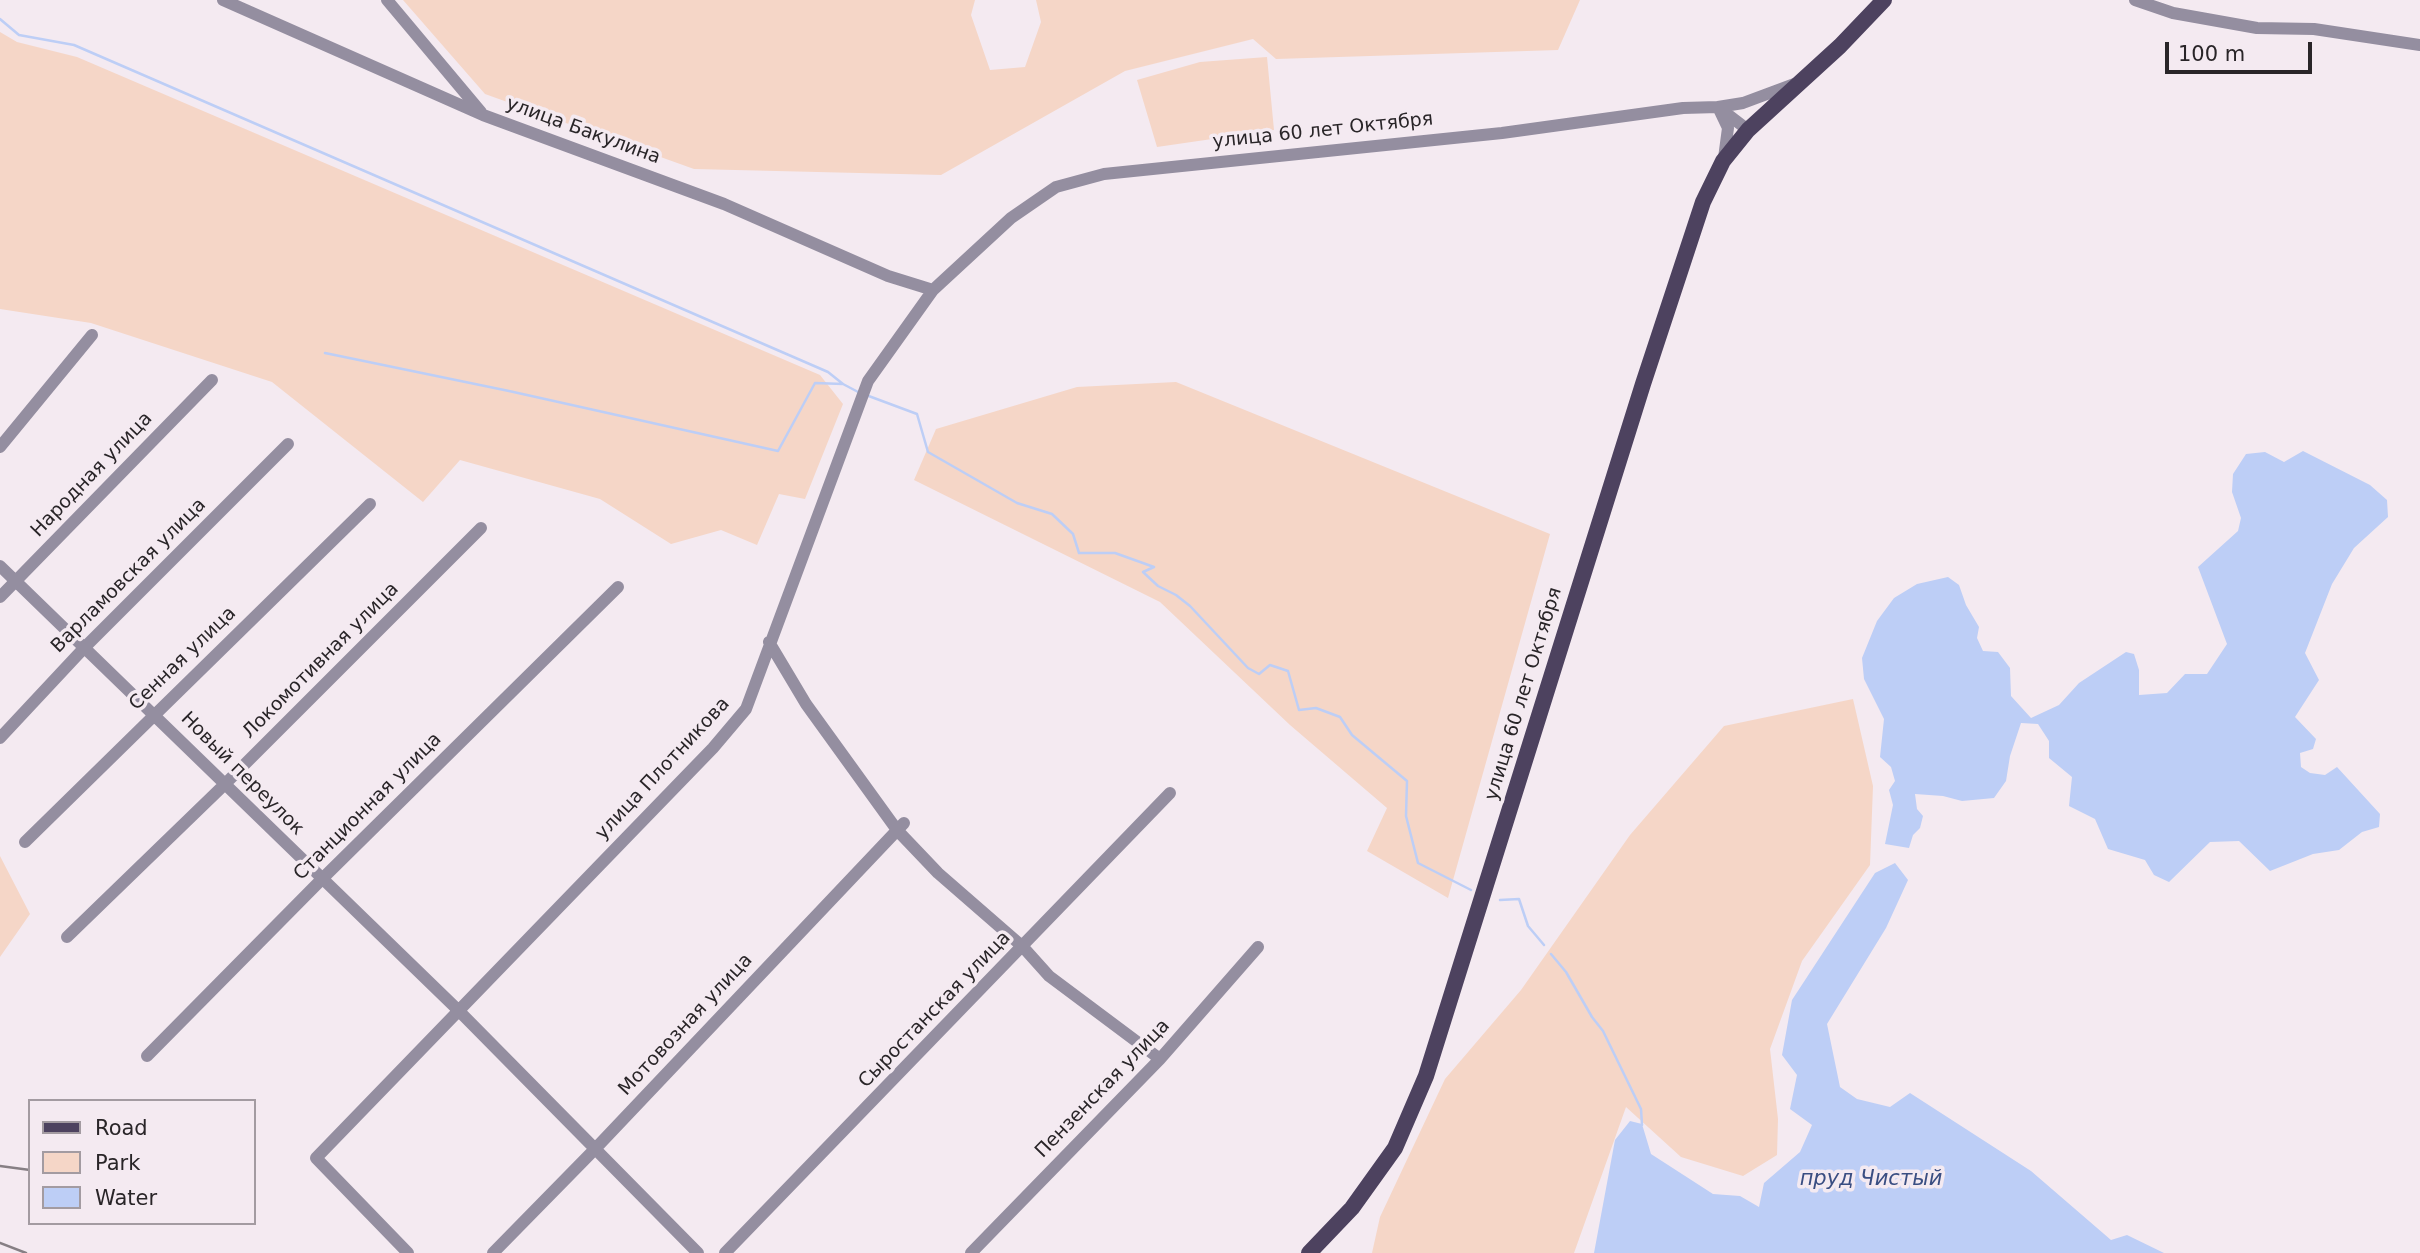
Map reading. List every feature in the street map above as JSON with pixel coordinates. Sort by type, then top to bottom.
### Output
[{"type":"main road","name":"улица 60 лет Октября","points":[[1309,1253],[1352,1208],[1395,1147],[1426,1076],[1643,384],[1703,202],[1723,161],[1748,130],[1840,46],[1884,0]]},
{"type":"street","name":"улица Бакулина","points":[[223,0],[483,115],[724,204],[888,276],[933,290]]},
{"type":"street","points":[[387,0],[483,115]]},
{"type":"street","points":[[2135,0],[2173,13],[2257,28],[2314,29],[2420,46]]},
{"type":"street","name":"улица 60 лет Октября","points":[[933,290],[1011,218],[1056,187],[1104,174],[1490,135],[1670,110],[1718,107],[1755,100],[1801,81]]},
{"type":"street","points":[[1718,107],[1748,130]]},
{"type":"street","points":[[1718,107],[1728,128],[1723,161]]},
{"type":"street","name":"улица Плотникова","points":[[408,1253],[316,1158],[713,748],[747,709],[769,642],[868,381],[933,290]]},
{"type":"street","points":[[0,447],[92,335]]},
{"type":"street","name":"Народная улица","points":[[0,597],[212,380]]},
{"type":"street","name":"Варламовская улица","points":[[0,738],[85,647],[288,444]]},
{"type":"street","name":"Сенная улица","points":[[25,842],[370,504]]},
{"type":"street","name":"Локомотивная улица","points":[[66,937],[224,785],[481,527]]},
{"type":"street","name":"Новый переулок","points":[[0,566],[155,713],[224,785],[458,1010],[698,1253]]},
{"type":"street","name":"Станционная улица","points":[[147,1056],[618,587]]},
{"type":"street","points":[[769,642],[806,704],[938,873],[1023,947],[1049,976],[1160,1059]]},
{"type":"street","name":"Сыростанская улица","points":[[725,1253],[1170,793]]},
{"type":"street","name":"Мотовозная улица","points":[[493,1253],[901,827]]},
{"type":"street","name":"Пензенская улица","points":[[971,1253],[1160,1059],[1258,947]]},
{"type":"green space","points":[[403,0],[975,0],[971,15],[990,70],[1025,67],[1041,22],[1036,0],[1580,0],[1558,50],[1276,59],[1253,39],[1125,71],[941,175],[694,169],[485,94]]},
{"type":"green space","points":[[0,32],[17,42],[77,57],[820,375],[843,404],[805,499],[779,494],[757,545],[721,530],[671,544],[600,499],[460,460],[423,502],[272,382],[91,323],[0,309]]},
{"type":"green space","points":[[1267,57],[1274,130],[1157,147],[1137,80],[1200,62]]},
{"type":"green space","points":[[1176,382],[1550,534],[1448,898],[1367,851],[1387,808],[1290,725],[1160,602],[914,480],[936,429],[1077,387]]},
{"type":"green space","points":[[1853,699],[1873,786],[1870,865],[1802,961],[1770,1049],[1778,1119],[1777,1155],[1743,1176],[1681,1157],[1626,1107],[1574,1253],[1372,1253],[1380,1217],[1445,1079],[1521,990],[1630,835],[1724,726]]},
{"type":"green space","points":[[0,856],[30,914],[0,957]]},
{"type":"water","points":[[2303,451],[2370,485],[2387,500],[2388,517],[2354,548],[2332,584],[2305,653],[2319,680],[2295,717],[2316,739],[2313,749],[2300,753],[2301,767],[2310,773],[2325,775],[2337,767],[2380,814],[2379,827],[2362,832],[2339,850],[2313,854],[2270,871],[2239,841],[2210,842],[2169,882],[2154,875],[2145,860],[2108,849],[2095,819],[2069,806],[2072,777],[2049,758],[2049,741],[2038,724],[2021,723],[2010,756],[2006,781],[1994,798],[1962,801],[1943,796],[1915,794],[1917,809],[1923,816],[1909,848],[1885,844],[1893,805],[1889,790],[1895,781],[1891,767],[1880,757],[1884,719],[1864,679],[1862,658],[1877,621],[1894,598],[1917,584],[1948,577],[1959,585],[1966,605],[1979,627],[1977,638],[1983,651],[1998,652],[2010,668],[2011,696],[2031,718],[2059,705],[2079,683],[2126,652],[2134,654],[2139,670],[2139,695],[2167,693],[2185,674],[2207,674],[2227,644],[2198,567],[2238,531],[2241,518],[2232,492],[2233,474],[2246,454],[2265,452],[2284,462]]},
{"type":"water","name":"пруд Чистый","points":[[1895,863],[1908,880],[1886,928],[1827,1024],[1840,1087],[1857,1099],[1890,1107],[1910,1093],[2031,1171],[2111,1240],[2127,1235],[2164,1253],[1594,1253],[1615,1140],[1630,1121],[1642,1124],[1651,1154],[1713,1194],[1740,1196],[1759,1207],[1764,1183],[1800,1152],[1812,1125],[1790,1109],[1797,1075],[1782,1055],[1792,1000],[1875,873]]},
{"type":"waterway","points":[[0,19],[19,35],[74,45],[828,372],[860,393]]},
{"type":"waterway","points":[[325,353],[778,451],[815,383],[843,384]]},
{"type":"waterway","points":[[866,395],[917,414],[928,452],[1017,503],[1052,514],[1073,534],[1079,553],[1115,553],[1154,567],[1143,572],[1158,586],[1190,606],[1248,668],[1259,674],[1270,665],[1288,671],[1299,710],[1316,708],[1340,717],[1352,735],[1407,781],[1406,816],[1418,863],[1471,890]]},
{"type":"waterway","points":[[1500,900],[1519,899],[1528,926],[1544,945]]},
{"type":"waterway","points":[[1551,954],[1566,972],[1603,1031],[1641,1109],[1642,1125]]},
{"type":"railway","points":[[0,1166],[28,1170]]},
{"type":"railway","points":[[0,1243],[26,1253]]}]
